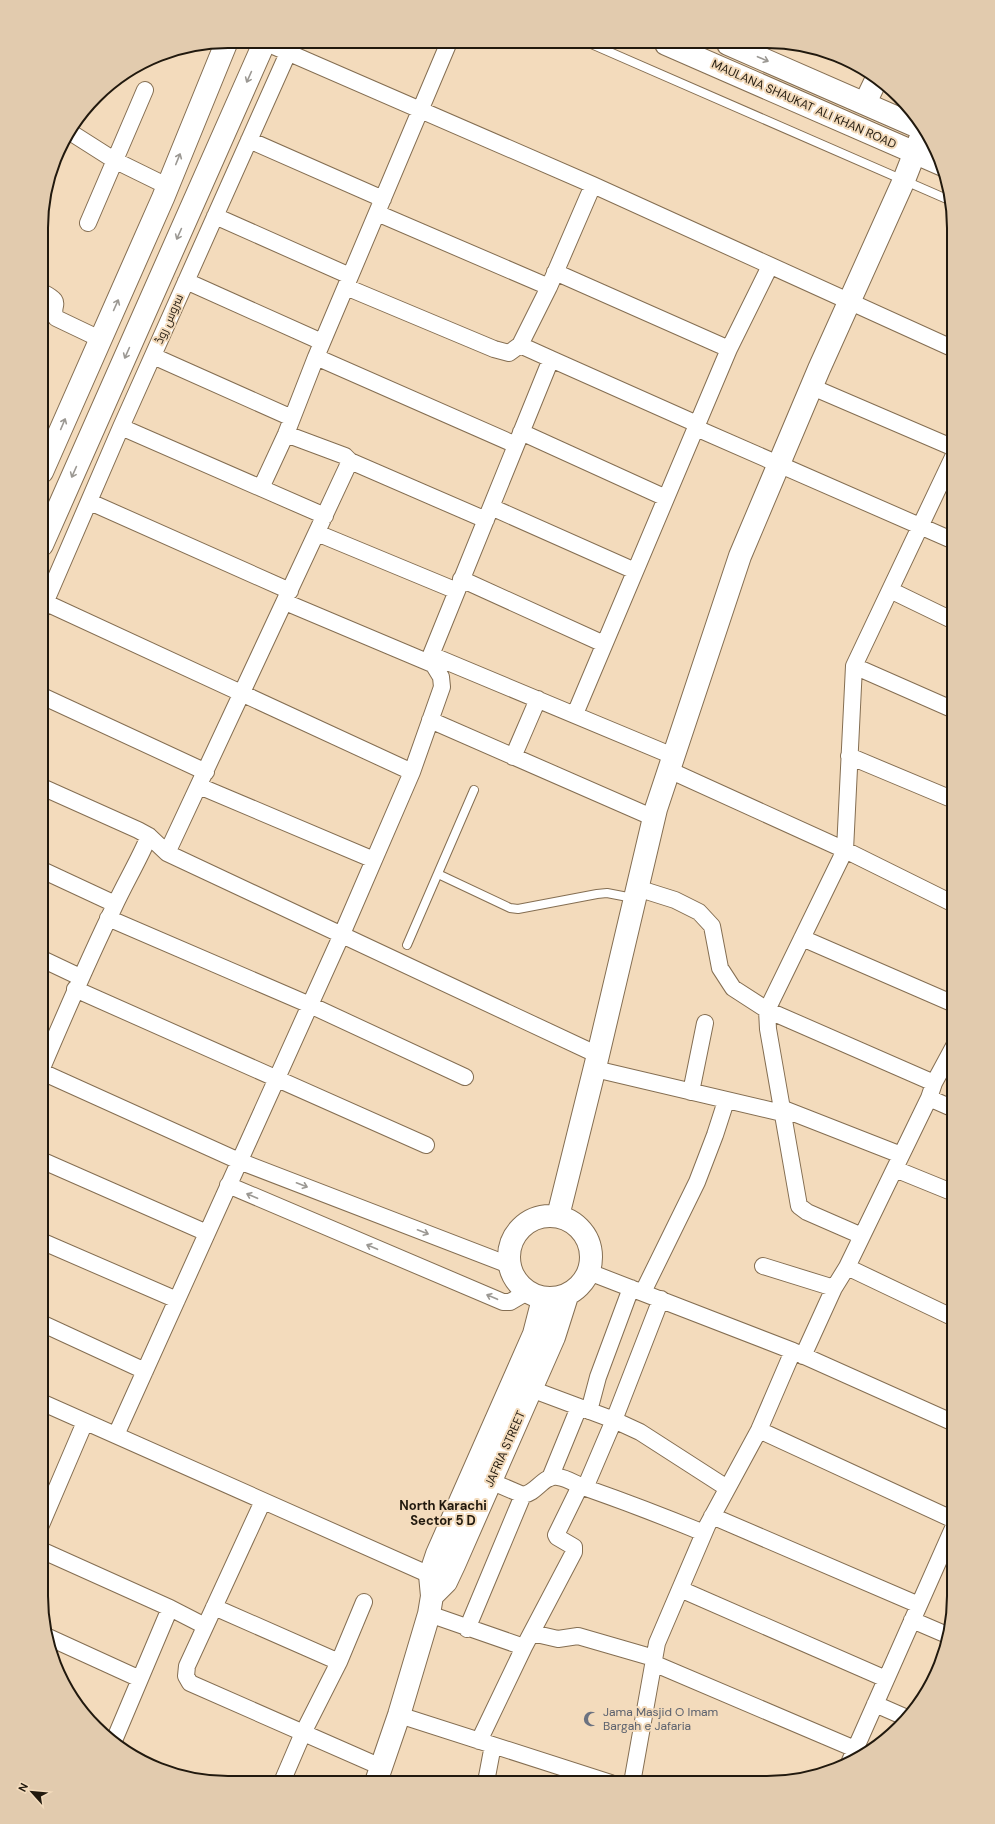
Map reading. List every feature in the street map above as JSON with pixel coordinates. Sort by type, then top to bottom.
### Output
[{"type":"street","points":[[48,458],[165,192],[224,48]]},
{"type":"street","points":[[48,531],[261,48]]},
{"type":"street","points":[[278,48],[593,185],[947,346]]},
{"type":"street","points":[[261,488],[286,434],[322,342],[446,48]]},
{"type":"street","name":"MAULANA SHAUKAT ALI KHAN ROAD","points":[[675,48],[934,161]]},
{"type":"street","name":"MAULANA SHAUKAT ALI KHAN ROAD","points":[[737,48],[915,126]]},
{"type":"street","name":"سروس روڈ","points":[[48,594],[288,53]]},
{"type":"street","points":[[865,103],[874,83]]},
{"type":"street","points":[[88,223],[145,90]]},
{"type":"street","points":[[74,135],[165,192],[190,211]]},
{"type":"street","points":[[558,1216],[654,818],[740,556],[812,387],[922,137]]},
{"type":"street","points":[[249,140],[380,206],[552,280],[728,349]]},
{"type":"street","points":[[215,216],[348,282],[494,349],[509,353],[520,345],[552,280],[593,185]]},
{"type":"street","points":[[575,714],[728,349],[770,266]]},
{"type":"street","points":[[186,281],[322,342]]},
{"type":"street","points":[[48,295],[55,299],[57,303],[56,318],[100,339]]},
{"type":"street","points":[[520,345],[779,464],[947,538]]},
{"type":"street","points":[[153,356],[292,418]]},
{"type":"street","points":[[316,357],[666,498]]},
{"type":"street","points":[[116,1436],[342,934],[412,772],[442,687],[441,677],[432,660],[459,585],[551,359]]},
{"type":"street","points":[[812,387],[947,445]]},
{"type":"street","points":[[121,427],[325,516]]},
{"type":"street","points":[[286,434],[344,456],[350,461],[635,571]]},
{"type":"street","points":[[167,853],[350,461]]},
{"type":"street","points":[[862,1236],[807,1212],[799,1206],[768,1029],[768,1010],[845,850],[854,666],[947,470]]},
{"type":"street","points":[[90,502],[287,597],[432,660],[575,714],[947,901]]},
{"type":"street","points":[[317,533],[459,585],[604,644]]},
{"type":"street","points":[[890,590],[947,618]]},
{"type":"street","points":[[48,607],[412,772]]},
{"type":"street","points":[[854,666],[947,707]]},
{"type":"street","points":[[48,699],[202,779],[374,860]]},
{"type":"street","points":[[513,757],[538,699]]},
{"type":"street","points":[[430,720],[654,818]]},
{"type":"street","points":[[849,756],[947,797]]},
{"type":"street","points":[[48,790],[149,836],[167,853],[342,934],[596,1062],[691,1092],[726,1101],[782,1110],[898,1162],[947,1188]]},
{"type":"street","points":[[48,1054],[111,911],[149,836]]},
{"type":"street","points":[[48,874],[111,911],[465,1077]]},
{"type":"street","points":[[636,893],[675,900],[699,912],[712,926],[720,968],[733,988],[768,1010],[932,1091],[947,1103]]},
{"type":"street","points":[[802,938],[947,1001]]},
{"type":"street","points":[[48,963],[78,983],[276,1079],[426,1144]]},
{"type":"street","points":[[691,1092],[704,1023]]},
{"type":"street","points":[[633,1776],[657,1643],[704,1533],[727,1488],[760,1430],[798,1353],[847,1267],[947,1060]]},
{"type":"street","points":[[48,1075],[239,1161],[509,1265]]},
{"type":"street","points":[[550,1478],[584,1409],[637,1290],[698,1182],[726,1101]]},
{"type":"street","points":[[48,1163],[207,1233]]},
{"type":"street","points":[[228,1186],[503,1302],[510,1302],[535,1295],[566,1296],[580,1286],[589,1272],[591,1248],[579,1227],[558,1216],[538,1217],[521,1228],[510,1245],[509,1265],[515,1280],[535,1295]]},
{"type":"street","points":[[48,1244],[177,1300]]},
{"type":"street","points":[[763,1266],[834,1288]]},
{"type":"street","points":[[847,1267],[947,1315]]},
{"type":"street","points":[[589,1272],[798,1353],[947,1417]]},
{"type":"street","name":"JAFRIA STREET","points":[[378,1774],[398,1715],[434,1592],[490,1481],[498,1439],[534,1334],[535,1295]]},
{"type":"street","name":"JAFRIA STREET","points":[[434,1592],[437,1554],[498,1439],[531,1389],[554,1337],[566,1296]]},
{"type":"street","points":[[486,1776],[486,1743],[524,1647],[574,1552],[574,1547],[556,1535],[582,1487],[614,1420],[661,1299]]},
{"type":"street","points":[[48,1326],[145,1371]]},
{"type":"street","points":[[531,1389],[614,1420],[640,1432],[727,1488]]},
{"type":"street","points":[[48,1405],[263,1501],[434,1592],[466,1628],[524,1647]]},
{"type":"street","points":[[48,1509],[86,1422]]},
{"type":"street","points":[[760,1430],[947,1517]]},
{"type":"street","points":[[490,1481],[523,1495],[528,1494],[544,1481],[557,1477],[632,1504],[704,1533]]},
{"type":"street","points":[[466,1628],[523,1495]]},
{"type":"street","points":[[263,1501],[187,1666],[186,1676],[190,1682],[303,1733],[378,1774]]},
{"type":"street","points":[[712,1516],[919,1605]]},
{"type":"street","points":[[854,1754],[947,1542]]},
{"type":"street","points":[[48,1553],[170,1608],[205,1626]]},
{"type":"street","points":[[680,1589],[886,1679]]},
{"type":"street","points":[[285,1776],[303,1733],[339,1662],[364,1602]]},
{"type":"street","points":[[214,1607],[339,1662]]},
{"type":"street","points":[[116,1737],[170,1608]]},
{"type":"street","points":[[912,1620],[943,1633]]},
{"type":"street","points":[[532,1633],[558,1638],[578,1636],[654,1661],[852,1755]]},
{"type":"street","points":[[53,1639],[140,1679]]},
{"type":"street","points":[[875,1704],[901,1716]]},
{"type":"street","points":[[398,1715],[593,1776]]},
{"type":"lane","points":[[600,48],[944,198]]},
{"type":"lane","points":[[407,944],[474,790]]},
{"type":"lane","points":[[438,874],[510,908],[518,909],[597,894],[636,893]]},
{"type":"place","name":"Jama Masjid O Imam Bargah e Jafaria","points":[[591,1719]]},
{"type":"district","name":"North Karachi Sector 5 D","points":[[443,1512]]}]
